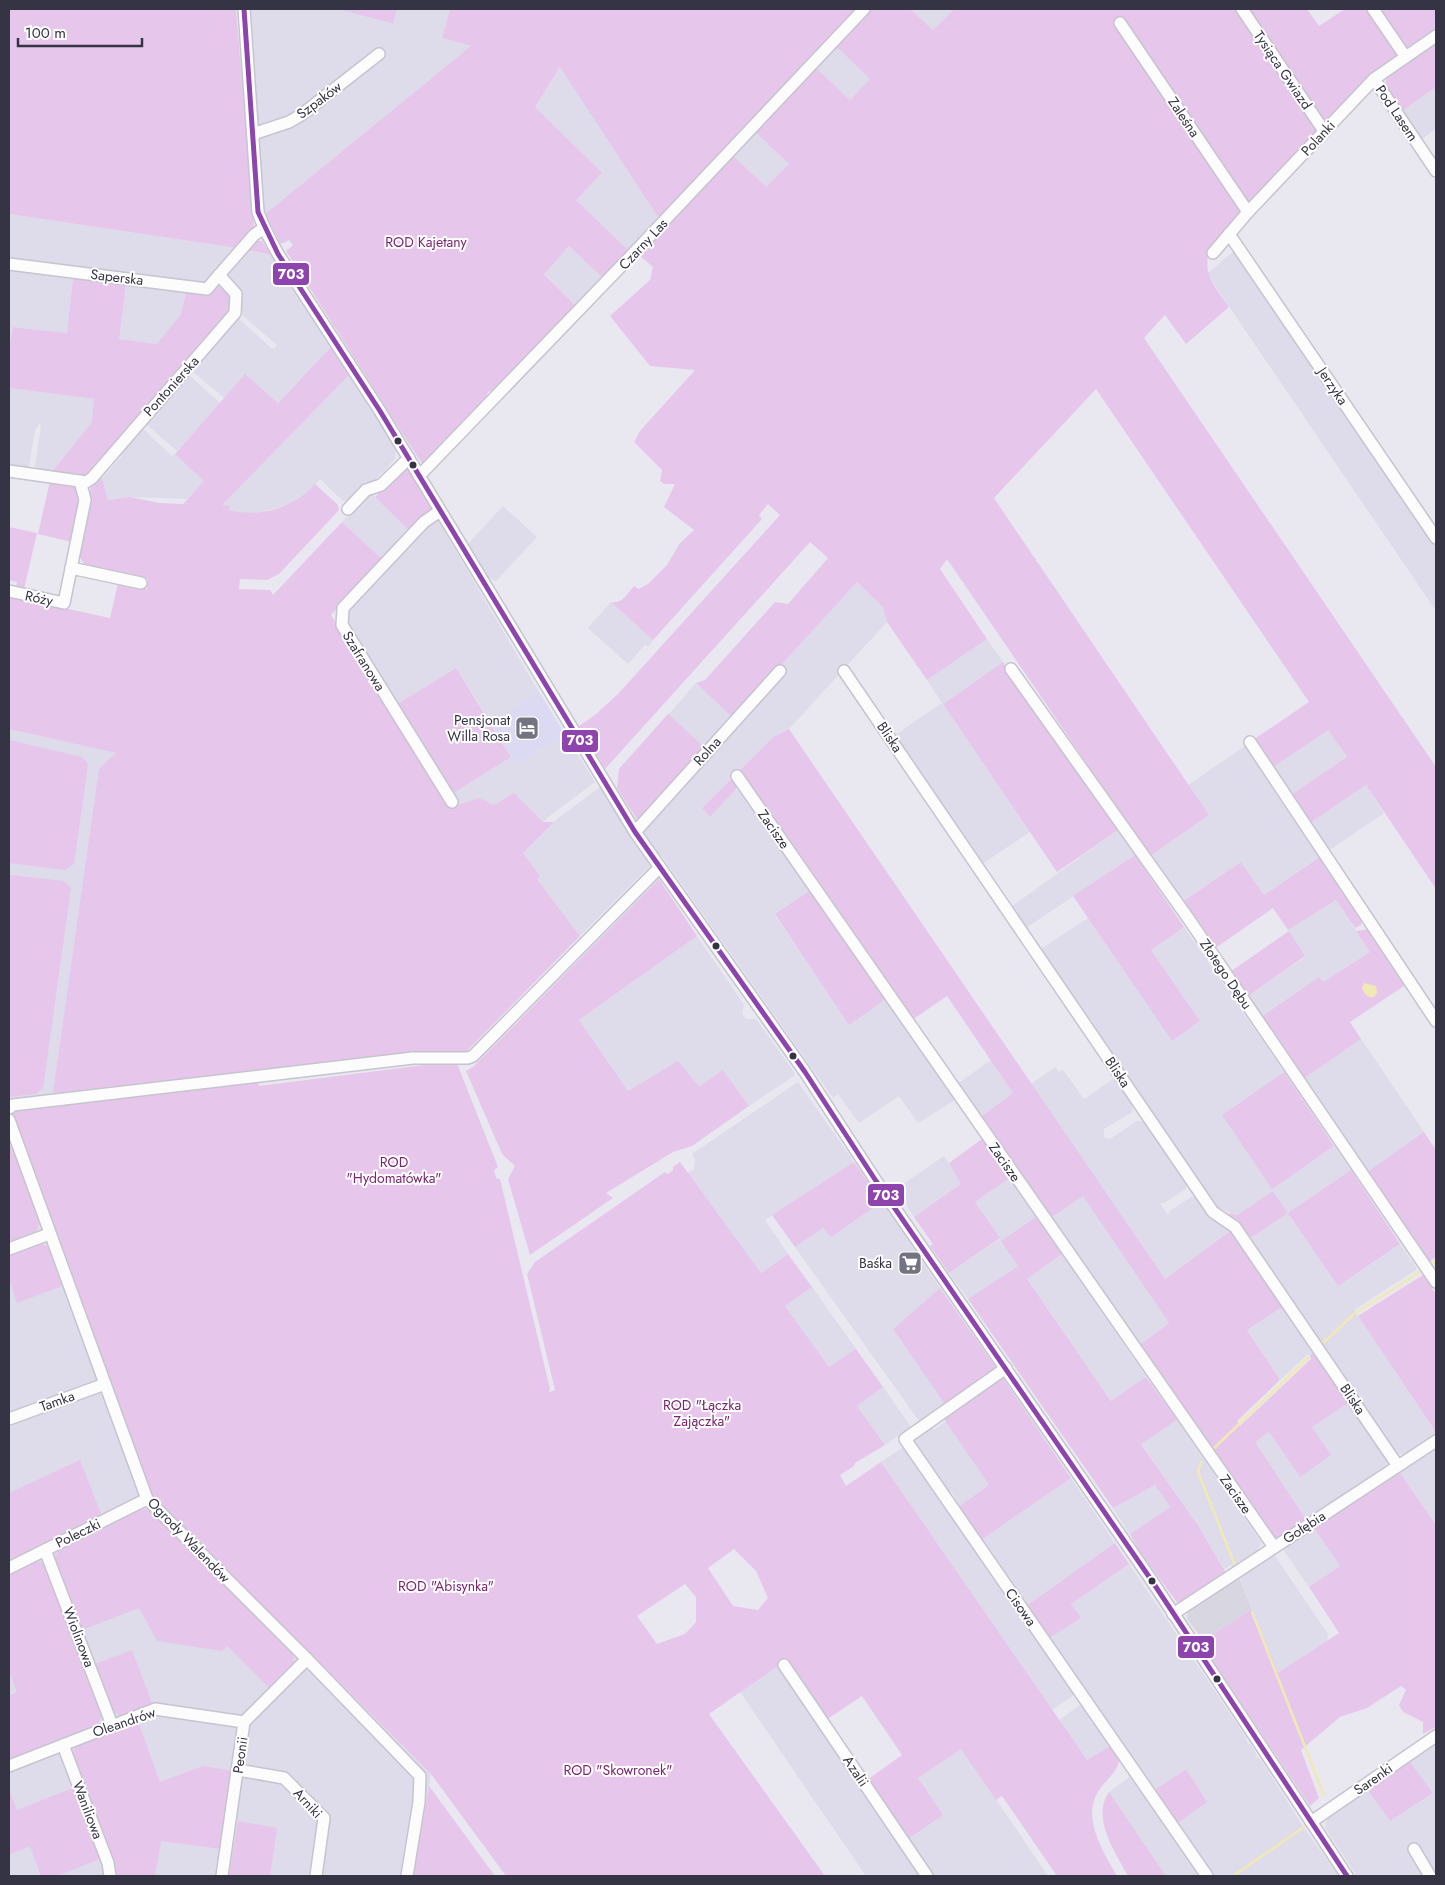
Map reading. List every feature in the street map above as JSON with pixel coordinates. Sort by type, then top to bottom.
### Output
[{"type":"street","points":[[244,9],[258,212],[278,254],[409,458],[635,832],[805,1072],[876,1181],[1173,1614],[1347,1876]]},
{"type":"street","name":"Czarny Las","points":[[419,476],[628,260],[864,9]]},
{"type":"street","name":"Tysiąca Gwiazd","points":[[1242,9],[1324,131]]},
{"type":"street","points":[[1373,9],[1405,56]]},
{"type":"street","name":"Zaleśna","points":[[1120,23],[1248,212]]},
{"type":"street","name":"Polanki","points":[[1213,253],[1248,212],[1374,79],[1436,36]]},
{"type":"street","name":"Szpaków","points":[[253,134],[289,122],[301,115],[379,54]]},
{"type":"street","name":"Pod Lasem","points":[[1374,79],[1436,171]]},
{"type":"street","points":[[220,275],[254,235],[264,228]]},
{"type":"street","name":"Jerzyka","points":[[1229,234],[1436,538]]},
{"type":"street","name":"Saperska","points":[[9,264],[207,288],[220,275]]},
{"type":"street","name":"Pontonierska","points":[[80,481],[86,482],[92,478],[235,314],[236,294],[220,275]]},
{"type":"street","points":[[348,508],[366,490],[380,485],[409,458]]},
{"type":"street","points":[[9,471],[80,481]]},
{"type":"street","name":"Róży","points":[[9,591],[64,603],[85,500],[80,481]]},
{"type":"street","name":"Szafranowa","points":[[440,511],[424,522],[349,601],[343,608],[341,617],[342,626],[452,802]]},
{"type":"street","points":[[71,568],[142,583]]},
{"type":"street","name":"Złotego Dębu","points":[[1011,669],[1188,918],[1436,1282]]},
{"type":"street","name":"Bliska","points":[[844,670],[1213,1212],[1235,1227],[1398,1466]]},
{"type":"street","name":"Rolna","points":[[635,832],[780,671]]},
{"type":"street","points":[[1250,742],[1436,1021]]},
{"type":"street","name":"Zacisze","points":[[738,776],[1274,1547]]},
{"type":"street","points":[[9,1108],[13,1105],[403,1059],[468,1058],[473,1056],[659,868]]},
{"type":"street","name":"Ogrody Walendów","points":[[9,1120],[147,1499],[307,1659],[420,1776],[419,1802],[407,1876]]},
{"type":"street","points":[[9,1249],[49,1234]]},
{"type":"street","name":"Cisowa","points":[[1006,1368],[905,1439],[1207,1876]]},
{"type":"street","name":"Tamka","points":[[9,1418],[105,1384]]},
{"type":"street","name":"Gołębia","points":[[1173,1614],[1436,1441]]},
{"type":"street","name":"Poleczki","points":[[9,1568],[147,1499]]},
{"type":"street","name":"Wiolinowa","points":[[45,1550],[112,1725]]},
{"type":"street","name":"Peonii","points":[[222,1876],[244,1722],[307,1659]]},
{"type":"street","name":"Azalii","points":[[784,1665],[927,1876]]},
{"type":"street","name":"Oleandrów","points":[[9,1766],[155,1709],[244,1722]]},
{"type":"street","name":"Sarenki","points":[[1311,1822],[1436,1736]]},
{"type":"street","name":"Waniliowa","points":[[63,1745],[108,1863],[110,1876]]},
{"type":"street","name":"Arniki","points":[[238,1770],[284,1778],[324,1818],[316,1876]]},
{"type":"street","points":[[1414,1849],[1430,1876]]},
{"type":"shaded area","points":[[251,9],[338,9],[392,24],[397,9],[450,9],[442,38],[471,46],[264,215]]},
{"type":"shaded area","points":[[910,9],[954,9],[933,30]]},
{"type":"shaded area","points":[[834,44],[871,79],[850,100],[814,66]]},
{"type":"shaded area","points":[[561,66],[660,220],[630,252],[576,200],[601,173],[535,107]]},
{"type":"shaded area","points":[[1436,87],[1436,129],[1422,139],[1402,111]]},
{"type":"shaded area","points":[[753,130],[789,164],[766,188],[731,154]]},
{"type":"shaded area","points":[[9,214],[237,248],[207,284],[9,258]]},
{"type":"shaded area","points":[[569,246],[604,279],[577,307],[544,273]]},
{"type":"shaded area","points":[[248,251],[271,255],[331,347],[278,403],[246,375],[224,398],[192,371],[238,318],[270,347],[274,349],[277,345],[241,314],[241,295],[237,286],[230,280],[229,274]]},
{"type":"shaded area","points":[[1234,251],[1436,542],[1436,611],[1207,274]]},
{"type":"shaded area","points":[[9,269],[73,278],[67,333],[13,327],[9,349]]},
{"type":"shaded area","points":[[126,284],[186,292],[181,314],[157,344],[118,339]]},
{"type":"shaded area","points":[[189,375],[220,403],[177,451],[146,424],[165,398]]},
{"type":"shaded area","points":[[349,375],[396,449],[395,459],[374,481],[365,482],[348,501],[343,501],[320,479],[307,494],[291,505],[246,515],[229,510],[230,506],[221,505]]},
{"type":"shaded area","points":[[9,388],[94,399],[92,422],[52,472],[38,471],[35,467],[41,425],[39,424],[35,430],[29,466],[26,469],[9,467]]},
{"type":"shaded area","points":[[142,428],[172,456],[175,454],[205,481],[187,499],[130,497],[108,500],[102,478],[122,456],[118,452]]},
{"type":"shaded area","points":[[370,492],[411,532],[383,560],[342,522]]},
{"type":"shaded area","points":[[503,506],[537,537],[496,581],[486,576],[468,544]]},
{"type":"shaded area","points":[[437,519],[539,692],[490,722],[456,668],[397,704],[346,622],[347,612],[393,564],[392,561],[428,522]]},
{"type":"shaded area","points":[[857,582],[883,607],[887,622],[789,729],[773,737],[702,808],[710,817],[734,790],[741,790],[811,890],[775,915],[849,1024],[886,999],[955,1100],[918,1123],[899,1096],[859,1123],[838,1094],[833,1098],[661,855],[580,936],[537,879],[523,853],[557,819],[600,787],[636,847],[642,827],[779,668]]},
{"type":"shaded area","points":[[611,602],[653,640],[648,647],[645,645],[628,664],[588,628]]},
{"type":"shaded area","points":[[987,639],[1003,662],[943,704],[1030,832],[982,864],[895,735],[942,703],[927,680]]},
{"type":"shaded area","points":[[696,683],[733,718],[705,748],[668,715]]},
{"type":"shaded area","name":"Pensjonat Willa Rosa","points":[[539,692],[565,734],[516,765],[490,722]]},
{"type":"shaded area","points":[[9,729],[206,773],[162,1080],[156,1093],[152,1495],[431,1774],[413,1876],[9,1876]]},
{"type":"shaded area","points":[[1328,729],[1347,758],[1291,795],[1272,768]]},
{"type":"shaded area","points":[[565,734],[595,782],[551,815],[499,859],[491,858],[452,794],[511,757],[516,765]]},
{"type":"shaded area","points":[[1245,746],[1320,857],[1264,895],[1241,862],[1182,902],[1150,856],[1209,815],[1188,785]]},
{"type":"shaded area","points":[[1366,785],[1384,813],[1328,851],[1310,823]]},
{"type":"shaded area","points":[[1118,830],[1135,855],[1026,928],[1012,906]]},
{"type":"shaded area","points":[[1336,900],[1370,952],[1323,982],[1319,977],[1261,1017],[1247,997],[1305,957],[1288,930]]},
{"type":"shaded area","points":[[1088,918],[1172,1041],[1200,1021],[1151,950],[1184,927],[1284,1072],[1222,1115],[1272,1188],[1334,1146],[1351,1170],[1289,1213],[1338,1286],[1400,1244],[1417,1269],[1354,1310],[1436,1432],[1436,1434],[1405,1455],[1396,1453],[1251,1238],[1288,1213],[1273,1191],[1237,1215],[1216,1207],[1041,949]]},
{"type":"shaded area","points":[[697,936],[744,1005],[742,1013],[746,1019],[756,1019],[794,1072],[794,1076],[749,1106],[723,1070],[699,1088],[628,1091],[579,1020]]},
{"type":"shaded area","points":[[1364,983],[1376,986],[1377,993],[1374,997],[1365,994],[1362,988]]},
{"type":"shaded area","points":[[1361,1039],[1424,1132],[1367,1172],[1303,1079]]},
{"type":"shaded area","points":[[991,1060],[1013,1093],[979,1118],[956,1085]]},
{"type":"shaded area","points":[[1055,1067],[1059,1072],[1063,1070],[1084,1099],[1115,1078],[1133,1104],[1132,1112],[1104,1129],[1104,1137],[1110,1139],[1137,1121],[1146,1122],[1187,1182],[1186,1189],[1164,1203],[1160,1203],[1168,1215],[1170,1211],[1191,1197],[1197,1198],[1233,1229],[1165,1279],[1031,1084]]},
{"type":"shaded area","points":[[798,1082],[854,1162],[765,1220],[788,1254],[761,1273],[687,1173],[694,1169],[695,1159],[692,1154]]},
{"type":"shaded area","points":[[944,1156],[962,1184],[914,1217],[904,1201],[902,1193],[896,1189]]},
{"type":"shaded area","points":[[1010,1178],[1036,1217],[1002,1241],[1018,1266],[968,1299],[949,1273],[1000,1239],[975,1202]]},
{"type":"shaded area","points":[[1083,1195],[1169,1323],[1137,1347],[1049,1219]]},
{"type":"shaded area","points":[[882,1202],[940,1288],[893,1329],[944,1403],[919,1421],[795,1247],[824,1227],[831,1237]]},
{"type":"shaded area","points":[[1062,1254],[1146,1377],[1112,1402],[1027,1279]]},
{"type":"shaded area","points":[[812,1287],[856,1349],[829,1367],[785,1306]]},
{"type":"shaded area","points":[[1279,1309],[1288,1310],[1315,1351],[1310,1356],[1308,1354],[1280,1380],[1247,1330]]},
{"type":"shaded area","points":[[883,1387],[911,1427],[885,1445],[857,1406]]},
{"type":"shaded area","points":[[1350,1402],[1388,1458],[1386,1467],[1344,1496],[1341,1495],[1336,1502],[1310,1517],[1307,1521],[1254,1442],[1269,1432],[1300,1477],[1312,1427]]},
{"type":"shaded area","points":[[1177,1420],[1261,1542],[1257,1553],[1233,1568],[1231,1565],[1224,1569],[1199,1527],[1141,1443]]},
{"type":"shaded area","points":[[946,1421],[989,1485],[958,1507],[952,1492],[948,1492],[914,1443],[914,1439],[931,1428],[935,1429]]},
{"type":"shaded area","points":[[902,1448],[906,1448],[1073,1692],[1073,1696],[1052,1710],[881,1462]]},
{"type":"shaded area","points":[[1436,1449],[1436,1525],[1400,1473]]},
{"type":"shaded area","points":[[1071,1478],[1115,1543],[1026,1606],[1026,1600],[1019,1595],[981,1540]]},
{"type":"shaded area","points":[[1155,1485],[1170,1507],[1130,1534],[1113,1508]]},
{"type":"shaded area","points":[[1314,1528],[1340,1566],[1309,1587],[1282,1548]]},
{"type":"shaded area","points":[[1273,1553],[1328,1634],[1327,1642],[1278,1674],[1239,1575]]},
{"type":"shaded area","points":[[1129,1564],[1245,1736],[1248,1744],[1256,1753],[1255,1756],[1261,1760],[1306,1831],[1339,1876],[1214,1876],[1176,1824],[1185,1769],[1153,1791],[1049,1638],[1080,1618],[1071,1604]]},
{"type":"shaded area","points":[[1239,1577],[1252,1609],[1203,1640],[1187,1619],[1188,1610]]},
{"type":"shaded area","points":[[777,1666],[921,1876],[866,1876],[740,1692]]},
{"type":"shaded area","points":[[1080,1705],[1110,1746],[1087,1761],[1059,1720]]},
{"type":"shaded area","points":[[1436,1744],[1436,1871],[1429,1870],[1415,1845],[1407,1852],[1412,1854],[1427,1876],[1357,1876],[1325,1828],[1327,1819],[1368,1791],[1390,1821],[1433,1793],[1410,1762]]},
{"type":"shaded area","points":[[961,1748],[1048,1876],[933,1876],[908,1839],[942,1815],[918,1778]]},
{"type":"shaded area","points":[[1131,1776],[1200,1876],[1166,1876],[1109,1792]]},
{"type":"green space","points":[[9,9],[236,9],[254,227],[237,248],[9,214]]},
{"type":"green space","points":[[338,9],[397,9],[393,24]]},
{"type":"green space","name":"ROD Kajetany","points":[[450,9],[858,9],[660,220],[560,67],[535,107],[602,173],[576,200],[630,252],[604,279],[569,246],[544,274],[577,307],[500,387],[488,392],[486,399],[450,436],[443,440],[444,445],[424,467],[286,251],[293,245],[289,240],[281,244],[264,215],[471,46],[442,38]]},
{"type":"green space","points":[[868,9],[910,9],[933,30],[954,9],[1238,9],[1322,131],[1209,249],[1207,266],[1211,280],[1229,307],[1186,344],[1165,315],[1144,338],[1436,767],[1436,889],[1366,785],[1310,823],[1291,795],[1347,757],[1328,730],[1272,768],[1253,740],[1309,702],[1096,389],[994,498],[1209,815],[1150,856],[947,559],[940,569],[987,639],[927,680],[887,622],[883,607],[857,582],[733,718],[696,683],[705,680],[775,602],[788,604],[828,558],[810,542],[605,769],[579,726],[595,715],[618,694],[780,515],[768,504],[759,515],[762,519],[653,640],[611,602],[622,600],[634,586],[639,589],[648,584],[667,565],[680,543],[694,530],[664,507],[675,484],[664,484],[660,481],[662,470],[634,442],[640,431],[695,370],[650,366],[610,316],[650,280],[653,267],[639,255],[731,154],[766,187],[789,164],[753,130],[814,66],[850,100],[870,79],[834,44]]},
{"type":"green space","points":[[1247,9],[1307,9],[1319,26],[1345,9],[1368,9],[1398,54],[1367,79],[1328,124],[1324,122]]},
{"type":"green space","points":[[1379,9],[1436,9],[1436,29],[1406,49]]},
{"type":"green space","points":[[1436,42],[1436,87],[1402,111],[1385,85],[1387,77]]},
{"type":"green space","points":[[255,240],[262,241],[271,255],[246,250]]},
{"type":"green space","points":[[73,278],[126,284],[119,339],[157,344],[181,314],[186,292],[199,294],[219,286],[234,299],[230,312],[87,478],[52,472],[92,422],[94,399],[9,388],[9,349],[13,327],[67,333]]},
{"type":"green space","points":[[331,347],[349,375],[222,505],[230,506],[229,510],[240,512],[264,512],[287,505],[307,492],[315,484],[338,505],[339,510],[279,574],[267,580],[240,579],[239,589],[270,590],[273,595],[342,522],[383,560],[331,615],[447,804],[455,806],[479,798],[494,805],[514,793],[543,822],[554,822],[523,853],[540,876],[537,879],[580,936],[461,1057],[430,1052],[53,1093],[99,769],[116,753],[9,729],[9,596],[110,618],[118,583],[147,589],[148,579],[86,567],[79,556],[91,486],[102,478],[108,500],[130,497],[160,503],[183,504],[204,481],[175,454],[245,374],[278,403]]},
{"type":"green space","points":[[406,466],[432,510],[411,532],[375,497]]},
{"type":"green space","points":[[50,481],[74,484],[82,494],[72,542],[38,534]]},
{"type":"green space","points":[[9,527],[37,533],[24,589],[16,587],[17,582],[9,580]]},
{"type":"green space","points":[[1003,662],[1118,830],[1057,872],[943,704]]},
{"type":"green space","points":[[456,668],[511,757],[452,794],[397,704]]},
{"type":"green space","points":[[668,714],[705,748],[638,821],[617,788],[619,769]]},
{"type":"green space","points":[[789,729],[1165,1279],[1233,1229],[1288,1310],[1279,1309],[1247,1330],[1280,1380],[1237,1421],[1240,1426],[1311,1359],[1310,1356],[1315,1351],[1350,1402],[1312,1427],[1331,1455],[1300,1477],[1269,1432],[1255,1442],[1307,1521],[1273,1541],[1137,1347],[1169,1323],[1083,1196],[1049,1219],[979,1118],[1013,1093],[947,996],[912,1020],[815,876],[745,779],[710,817],[702,808],[773,737]]},
{"type":"green space","points":[[9,740],[82,757],[88,764],[74,864],[64,870],[9,863]]},
{"type":"green space","points":[[1135,855],[1184,927],[1151,950],[1200,1021],[1172,1041],[1073,896]]},
{"type":"green space","points":[[1320,857],[1363,919],[1361,925],[1355,928],[1336,900],[1288,930],[1273,908],[1214,949],[1182,902],[1241,862],[1264,895]]},
{"type":"green space","points":[[9,875],[64,881],[71,888],[43,1088],[35,1094],[9,1097]]},
{"type":"green space","points":[[659,879],[697,936],[579,1020],[628,1091],[678,1061],[699,1087],[723,1070],[749,1106],[692,1146],[673,1152],[606,1193],[613,1198],[530,1255],[508,1179],[515,1166],[502,1154],[466,1071],[473,1067]]},
{"type":"green space","points":[[811,890],[886,999],[849,1025],[775,914]]},
{"type":"green space","points":[[1370,929],[1407,984],[1350,1022],[1361,1039],[1303,1079],[1261,1017],[1319,977],[1323,982],[1370,952],[1356,931]]},
{"type":"green space","points":[[1289,931],[1305,956],[1247,997],[1230,972]]},
{"type":"green space","points":[[456,1061],[498,1167],[494,1170],[496,1178],[500,1179],[550,1389],[549,1392],[555,1390],[527,1274],[535,1262],[665,1172],[668,1174],[680,1162],[761,1273],[788,1254],[812,1287],[785,1306],[829,1367],[856,1349],[883,1387],[857,1406],[885,1445],[855,1463],[854,1466],[840,1475],[846,1486],[881,1462],[1087,1760],[1110,1746],[1119,1760],[1118,1764],[1094,1799],[1092,1810],[1093,1822],[1100,1845],[1117,1876],[1057,1876],[1002,1796],[996,1800],[961,1749],[918,1778],[943,1815],[908,1839],[867,1780],[902,1755],[862,1696],[826,1720],[785,1661],[709,1714],[825,1876],[506,1876],[431,1774],[152,1495],[11,1111],[257,1080],[259,1086]],"holes":[[[734,1549],[756,1571],[768,1598],[758,1610],[733,1606],[708,1568]],[[685,1584],[696,1597],[696,1622],[685,1634],[657,1644],[637,1616]]]},
{"type":"green space","points":[[1284,1072],[1334,1146],[1272,1189],[1222,1115]]},
{"type":"green space","points":[[1424,1132],[1436,1150],[1436,1257],[1429,1262],[1367,1172]]},
{"type":"green space","points":[[982,1139],[1010,1178],[975,1202],[1000,1238],[949,1273],[930,1246],[933,1244],[914,1217],[961,1184],[949,1163]]},
{"type":"green space","points":[[9,1140],[40,1222],[36,1231],[9,1242]]},
{"type":"green space","points":[[854,1162],[882,1202],[831,1237],[823,1228],[795,1247],[772,1215]]},
{"type":"green space","points":[[1351,1170],[1400,1244],[1338,1286],[1288,1213]]},
{"type":"green space","points":[[1273,1191],[1288,1213],[1251,1238],[1239,1221],[1228,1214],[1237,1215]]},
{"type":"green space","points":[[1036,1217],[1062,1254],[1027,1279],[1111,1401],[1146,1377],[1177,1420],[1141,1444],[1199,1527],[1226,1573],[1179,1605],[1140,1552],[1130,1534],[1170,1507],[1155,1485],[1113,1508],[968,1299],[1018,1266],[1001,1241]]},
{"type":"green space","points":[[40,1243],[48,1247],[62,1286],[17,1303],[9,1278],[9,1254]]},
{"type":"green space","points":[[1423,1275],[1436,1294],[1436,1432],[1358,1316]]},
{"type":"green space","points":[[940,1288],[997,1369],[944,1403],[893,1329]]},
{"type":"green space","points":[[1003,1378],[1071,1478],[981,1540],[958,1507],[989,1485],[944,1419]]},
{"type":"green space","points":[[80,1460],[101,1514],[9,1561],[9,1493]]},
{"type":"green space","points":[[1400,1473],[1436,1525],[1436,1727],[1423,1734],[1423,1722],[1403,1712],[1399,1705],[1406,1690],[1401,1686],[1367,1708],[1340,1717],[1301,1750],[1319,1798],[1310,1806],[1200,1642],[1252,1609],[1278,1673],[1339,1633],[1309,1587],[1340,1566],[1314,1528]]},
{"type":"green space","points":[[139,1509],[149,1510],[293,1654],[294,1664],[269,1688],[227,1646],[222,1651],[157,1641],[139,1608],[82,1630],[55,1558],[59,1549]]},
{"type":"green space","points":[[1115,1543],[1129,1564],[1071,1604],[1081,1618],[1049,1638],[1026,1606]]},
{"type":"green space","points":[[37,1561],[45,1564],[102,1717],[98,1724],[9,1759],[9,1696],[17,1692],[9,1671],[9,1575]]},
{"type":"green space","points":[[132,1650],[152,1703],[122,1716],[113,1712],[95,1664]]},
{"type":"green space","points":[[138,1722],[160,1782],[203,1766],[233,1771],[221,1849],[161,1841],[155,1876],[118,1876],[73,1753],[76,1746]]},
{"type":"green space","points":[[1410,1762],[1433,1793],[1390,1821],[1368,1791]]},
{"type":"green space","points":[[1186,1769],[1207,1802],[1176,1824],[1153,1791]]},
{"type":"green space","points":[[429,1786],[495,1876],[413,1876]]},
{"type":"green space","points":[[73,1788],[100,1859],[57,1876],[41,1876],[30,1846],[9,1855],[9,1790],[17,1810]]},
{"type":"green space","points":[[1109,1792],[1166,1876],[1128,1876],[1112,1846],[1104,1824],[1104,1802]]},
{"type":"green space","points":[[238,1821],[277,1828],[270,1876],[229,1876]]},
{"type":"waterway","points":[[1431,1265],[1436,1262]]},
{"type":"waterway","points":[[1322,1344],[1354,1314],[1420,1272]]},
{"type":"waterway","points":[[1212,1450],[1308,1358]]},
{"type":"waterway","points":[[1201,1462],[1198,1472],[1235,1565]]},
{"type":"waterway","points":[[1252,1612],[1324,1795]]},
{"type":"waterway","points":[[1233,1876],[1304,1827]]},
{"type":"transit line","name":"703","points":[[244,9],[258,212],[278,254],[380,411],[635,832],[805,1072],[876,1181],[1152,1581],[1347,1876]]},
{"type":"place","name":"Pensjonat Willa Rosa","points":[[527,728]]},
{"type":"place","name":"Baśka","points":[[910,1263]]},
{"type":"park label","name":"ROD \"Hydomatówka\"","points":[[394,1170]]},
{"type":"park label","name":"ROD \"Łączka Zajączka\"","points":[[702,1414]]},
{"type":"park label","name":"ROD \"Abisynka\"","points":[[446,1586]]},
{"type":"park label","name":"ROD \"Skowronek\"","points":[[618,1770]]}]
